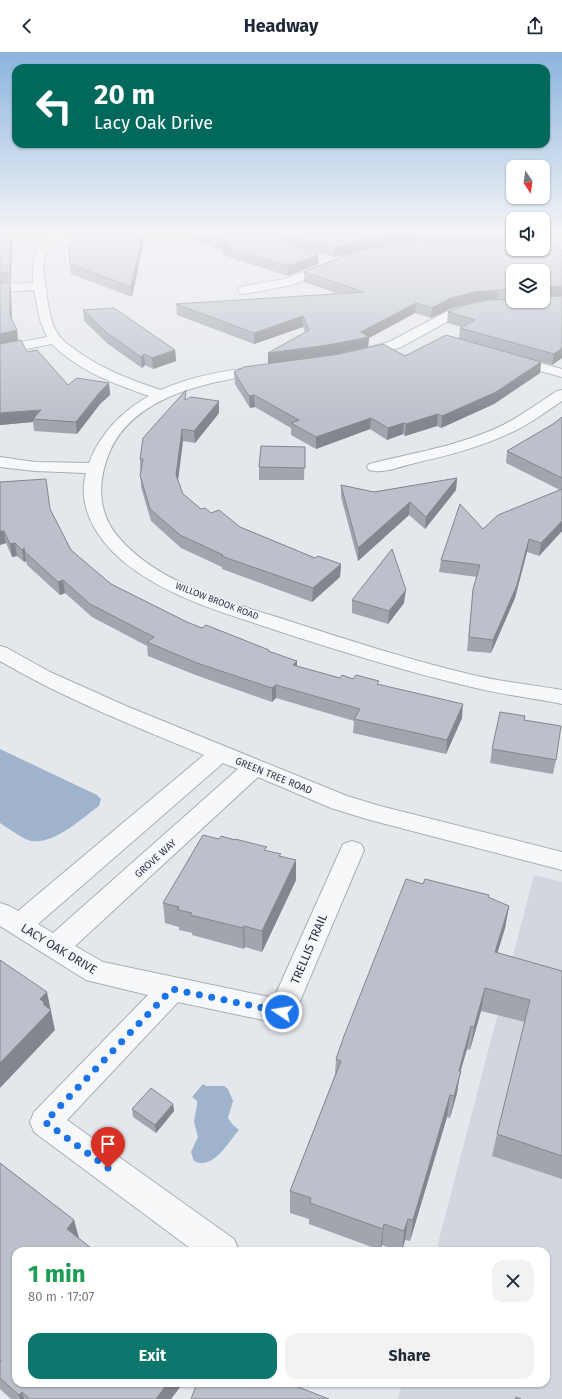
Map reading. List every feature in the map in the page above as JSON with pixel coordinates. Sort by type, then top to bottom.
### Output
[{"type":"street","points":[[40,293],[43,310],[54,340],[72,355],[96,370],[125,383],[160,395]]},
{"type":"street","points":[[347,358],[425,335],[442,319],[459,312],[495,306]]},
{"type":"street","points":[[0,350],[54,340]]},
{"type":"street","points":[[501,356],[562,374]]},
{"type":"street","name":"WILLOW BROOK ROAD","points":[[276,368],[239,372],[211,378],[160,395],[136,411],[117,428],[104,447],[95,468],[91,488],[94,510],[105,532],[124,553],[151,573],[186,591],[260,618],[350,648],[480,683],[562,697]]},
{"type":"street","points":[[375,467],[425,457],[468,444],[506,429],[562,394]]},
{"type":"street","points":[[0,462],[56,468],[95,468]]},
{"type":"street","name":"GREEN TREE ROAD","points":[[0,652],[44,677],[118,711],[339,802],[378,814],[562,861]]},
{"type":"street","points":[[10,919],[220,753]]},
{"type":"street","name":"GROVE WAY","points":[[55,948],[256,767]]},
{"type":"street","name":"TRELLIS TRAIL","points":[[172,989],[282,1012],[352,850]]},
{"type":"street","name":"LACY OAK DRIVE","points":[[10,919],[96,972],[172,989]]},
{"type":"street","points":[[172,989],[45,1122],[217,1247]]},
{"type":"shaded area","points":[[534,875],[562,882],[562,1399],[398,1399],[401,1387],[550,1387],[550,1247],[437,1247]]},
{"type":"water","points":[[0,749],[97,795],[101,799],[99,806],[76,824],[50,839],[32,841],[20,836],[0,823]]},
{"type":"water","points":[[203,1084],[206,1086],[224,1086],[228,1089],[233,1101],[228,1118],[239,1130],[220,1154],[208,1162],[201,1163],[194,1161],[191,1152],[198,1137],[194,1122],[197,1101],[192,1097]]},
{"type":"building","points":[[0,293],[10,293],[10,316],[17,330],[0,334]]},
{"type":"building","points":[[351,293],[472,293],[451,298],[432,308],[416,303],[361,332],[369,337],[328,345],[268,353],[309,330],[303,316],[254,333],[176,304]]},
{"type":"building","points":[[562,296],[562,348],[554,354],[460,328],[475,320],[448,312],[465,305],[489,300],[506,299],[506,308],[550,308],[550,297]]},
{"type":"building","points":[[114,308],[175,350],[152,358],[144,354],[141,357],[107,333],[83,310]]},
{"type":"building","points":[[446,335],[541,362],[496,392],[442,416],[438,414],[388,428],[371,418],[316,437],[291,423],[299,420],[254,395],[249,396],[234,372],[244,367],[340,354],[383,344],[405,356]]},
{"type":"building","points":[[21,340],[27,352],[37,350],[68,385],[77,378],[109,383],[76,422],[33,419],[41,410],[0,413],[0,344]]},
{"type":"building","points":[[186,390],[185,400],[191,397],[219,401],[194,431],[182,429],[176,475],[183,494],[201,509],[205,508],[211,513],[219,510],[240,527],[315,558],[318,556],[341,564],[313,588],[221,556],[223,555],[180,535],[150,509],[140,475],[143,459],[140,459],[143,438]]},
{"type":"building","points":[[562,417],[562,478],[507,451],[553,424]]},
{"type":"building","points":[[261,446],[305,447],[305,468],[259,467]]},
{"type":"building","points":[[457,478],[426,517],[410,502],[358,548],[341,485],[374,492]]},
{"type":"building","points":[[46,479],[50,509],[71,550],[111,584],[187,622],[202,628],[206,625],[269,650],[268,651],[297,661],[293,665],[340,678],[342,675],[353,679],[356,675],[379,681],[377,684],[463,704],[447,740],[354,719],[360,709],[276,685],[272,688],[197,663],[147,642],[154,637],[90,604],[63,580],[58,582],[25,552],[24,548],[22,550],[15,543],[10,544],[4,531],[0,531],[0,482]]},
{"type":"building","points":[[562,489],[562,521],[541,543],[529,539],[517,585],[493,640],[469,637],[473,589],[480,565],[441,560],[460,504],[483,529],[498,515]]},
{"type":"building","points":[[392,549],[406,590],[389,611],[352,600]]},
{"type":"building","points":[[500,712],[525,716],[524,720],[561,726],[556,760],[492,749]]},
{"type":"building","points":[[203,835],[219,839],[221,836],[267,847],[264,850],[281,854],[279,856],[296,860],[262,931],[190,915],[192,913],[178,910],[179,907],[163,903]]},
{"type":"building","points":[[406,879],[423,884],[425,879],[489,895],[488,897],[509,906],[495,952],[562,971],[562,1156],[497,1134],[530,1000],[485,988],[474,1027],[471,1026],[454,1096],[450,1095],[413,1220],[408,1219],[404,1231],[384,1224],[383,1229],[310,1203],[311,1198],[290,1191],[341,1061],[336,1059],[344,1036]]},
{"type":"building","points":[[0,960],[47,992],[40,999],[45,1003],[43,1004],[51,1010],[0,1063]]},
{"type":"building","points":[[151,1088],[173,1104],[155,1125],[132,1109]]},
{"type":"building","points":[[0,1163],[74,1220],[67,1229],[90,1247],[12,1247],[12,1387],[165,1387],[156,1399],[30,1399],[22,1392],[19,1395],[0,1378]]},
{"type":"building","points":[[196,1387],[298,1387],[329,1399],[191,1399]]},
{"type":"route","points":[[108,1168],[45,1122],[172,989],[282,1012]]}]
